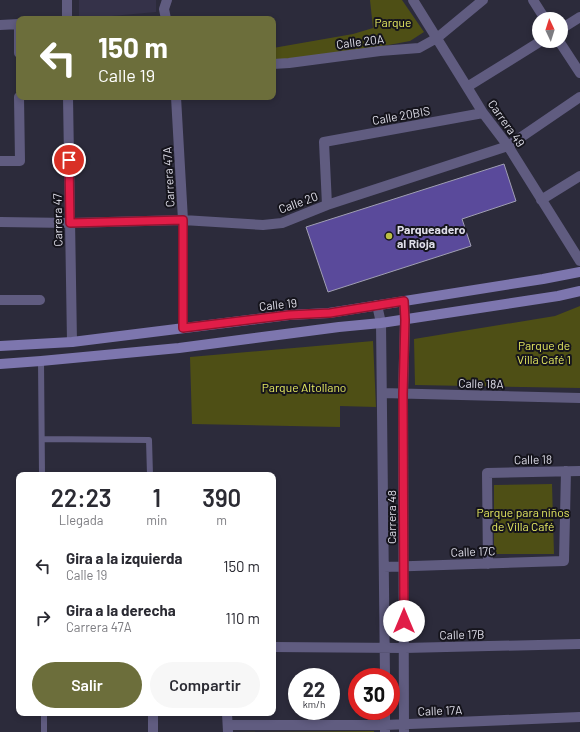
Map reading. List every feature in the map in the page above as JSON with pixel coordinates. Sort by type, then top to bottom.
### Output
[{"type":"main road","name":"Calle 19","points":[[0,346],[72,342],[289,315],[330,313],[580,272]]},
{"type":"main road","points":[[0,364],[179,348],[405,320],[558,296],[580,291]]},
{"type":"street","points":[[67,0],[67,16]]},
{"type":"street","points":[[165,16],[164,9],[167,0]]},
{"type":"street","name":"Carrera 49","points":[[413,0],[483,113],[508,146],[580,261]]},
{"type":"street","name":"Calle 20A","points":[[276,64],[380,51],[418,48],[437,38],[483,0]]},
{"type":"street","points":[[533,0],[541,12]]},
{"type":"street","points":[[568,25],[580,17]]},
{"type":"street","points":[[0,25],[16,24]]},
{"type":"street","points":[[467,87],[532,47]]},
{"type":"street","points":[[564,48],[580,73]]},
{"type":"street","name":"Calle 20","points":[[0,222],[70,223],[183,220],[263,225],[282,224],[327,205],[508,146],[580,97]]},
{"type":"street","points":[[0,161],[20,161],[19,100]]},
{"type":"street","name":"Carrera 47","points":[[68,100],[72,342]]},
{"type":"street","name":"Carrera 47A","points":[[176,100],[183,220],[183,328]]},
{"type":"street","name":"Calle 20BIS","points":[[327,205],[324,142],[483,113]]},
{"type":"street","points":[[541,200],[580,176]]},
{"type":"street","points":[[0,300],[40,300]]},
{"type":"street","name":"Carrera 48","points":[[404,301],[404,728]]},
{"type":"street","name":"Carrera 48","points":[[377,305],[381,323],[385,668]]},
{"type":"street","name":"Calle 18A","points":[[382,393],[580,398]]},
{"type":"street","name":"Calle 17C","points":[[384,567],[564,561],[566,471]]},
{"type":"street","name":"Calle 18","points":[[488,564],[487,473],[580,472]]},
{"type":"street","name":"Calle 17B","points":[[276,647],[404,648],[580,644]]},
{"type":"street","points":[[153,716],[153,732]]},
{"type":"street","points":[[227,716],[228,728]]},
{"type":"street","name":"Calle 17A","points":[[228,728],[404,728],[580,717]]},
{"type":"lane","points":[[41,361],[42,472]]},
{"type":"lane","points":[[42,439],[149,440],[150,472]]},
{"type":"lane","points":[[44,716],[44,732]]},
{"type":"shaded area","points":[[79,0],[156,0],[156,12],[112,16],[79,16]]},
{"type":"green space","name":"Parque","points":[[370,0],[402,0],[424,32],[410,41],[276,62],[276,47],[353,34],[373,28]]},
{"type":"green space","name":"Parque de Villa Café 1","points":[[580,306],[580,388],[415,385],[414,339],[555,316]]},
{"type":"green space","name":"Parque Altollano","points":[[373,341],[376,407],[340,406],[340,427],[192,424],[190,357]]},
{"type":"green space","name":"Parque para niños de Villa Café","points":[[552,484],[554,554],[494,554],[494,485]]},
{"type":"green space","points":[[374,731],[374,732],[237,732]]},
{"type":"building","name":"Parqueadero al Rioja","points":[[504,164],[516,201],[462,219],[471,246],[328,292],[306,227]]},
{"type":"place","name":"Parqueadero al Rioja","points":[[389,236]]},
{"type":"route","points":[[69,160],[70,223],[183,220],[183,328],[289,315],[330,313],[404,301],[404,621]]}]
